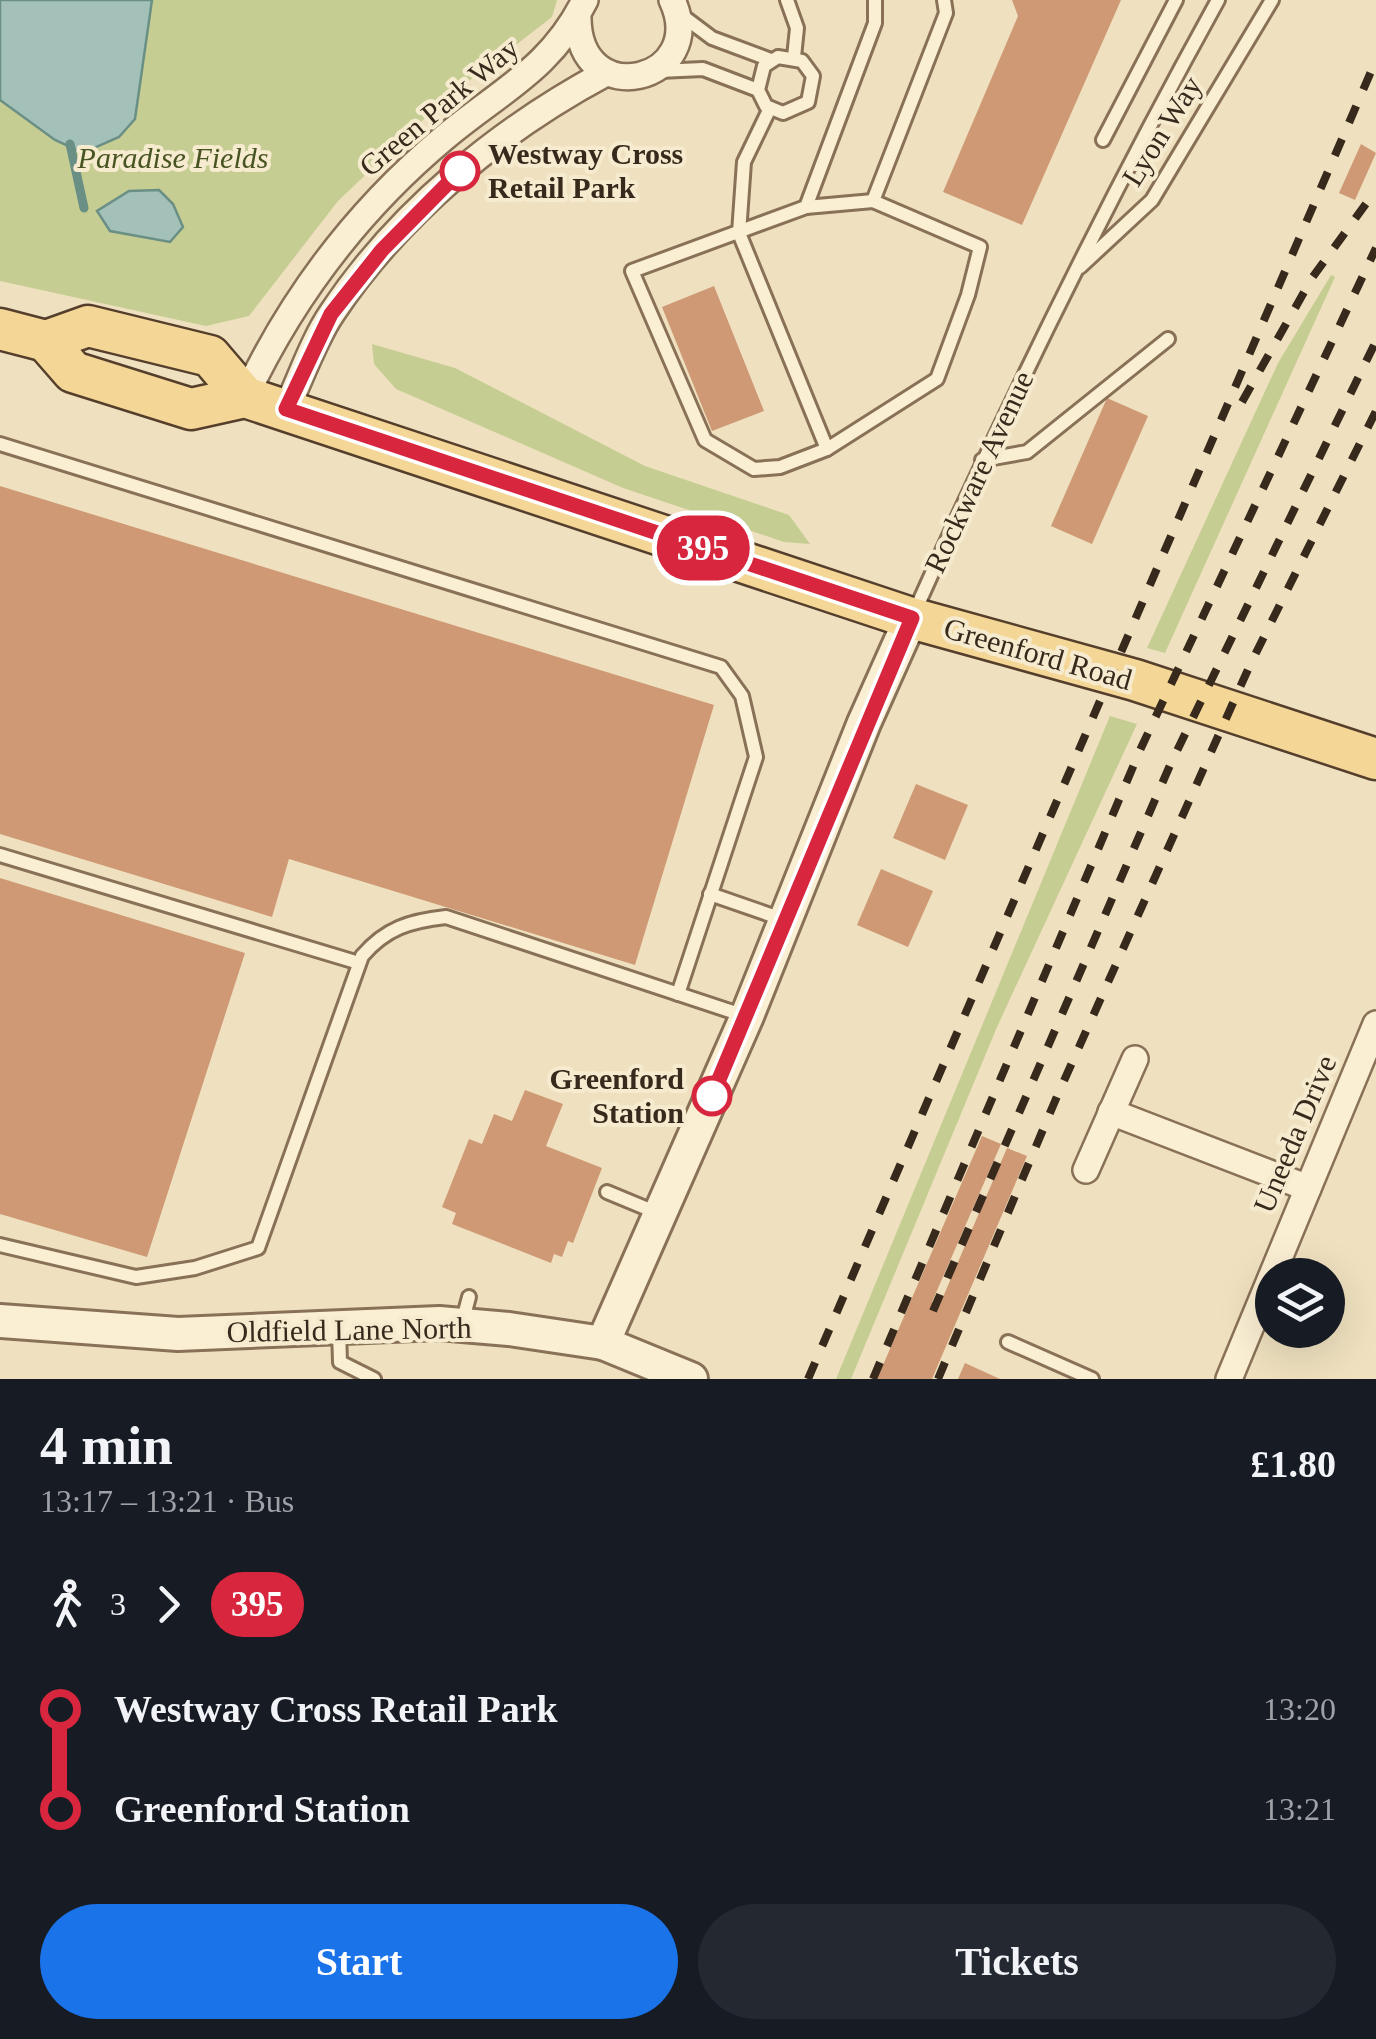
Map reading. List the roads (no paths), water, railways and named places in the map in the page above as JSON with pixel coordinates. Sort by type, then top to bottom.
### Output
[{"type":"main road","points":[[46,342],[88,326],[210,356],[245,397]]},
{"type":"main road","name":"Greenford Road","points":[[0,329],[46,342],[73,372],[191,409],[245,397],[286,409],[912,618],[1135,680],[1376,759]]},
{"type":"street","points":[[652,71],[670,57],[678,43],[675,6]]},
{"type":"street","name":"Green Park Way","points":[[582,9],[582,50],[606,72],[624,78],[652,71]]},
{"type":"street","name":"Green Park Way","points":[[245,397],[294,304],[366,213],[443,138],[554,53],[582,9]]},
{"type":"street","name":"Green Park Way","points":[[286,409],[331,314],[382,250],[462,170],[556,100],[606,72]]},
{"type":"street","name":"Rockware Avenue","points":[[603,1343],[747,1016],[864,723],[912,618]]},
{"type":"street","name":"Uneeda Drive","points":[[1229,1379],[1376,1024]]},
{"type":"street","points":[[1086,1170],[1134,1059]]},
{"type":"street","points":[[1111,1112],[1308,1188]]},
{"type":"street","name":"Oldfield Lane North","points":[[0,1320],[178,1334],[339,1327],[465,1311],[603,1343],[656,1373],[691,1379]]},
{"type":"lane","points":[[787,0],[798,28],[794,57]]},
{"type":"lane","points":[[806,206],[875,23],[874,0]]},
{"type":"lane","points":[[872,201],[946,13],[944,0]]},
{"type":"lane","points":[[1102,140],[1176,0]]},
{"type":"lane","name":"Rockware Avenue","points":[[912,618],[982,460],[1126,166],[1218,0]]},
{"type":"lane","name":"Lyon Way","points":[[1075,272],[1152,200],[1272,0]]},
{"type":"lane","points":[[652,71],[703,69],[758,90],[770,108],[792,112],[813,94],[809,68],[794,57],[771,60],[712,38],[675,6]]},
{"type":"lane","points":[[758,90],[760,73],[771,60]]},
{"type":"lane","points":[[770,108],[744,162],[739,233],[827,449]]},
{"type":"lane","points":[[872,201],[980,246],[968,294],[937,380],[827,449],[780,467],[754,468],[705,440],[632,271],[806,206],[872,201]]},
{"type":"lane","points":[[982,460],[1027,452],[1168,339]]},
{"type":"lane","points":[[0,444],[722,667],[742,696],[756,757],[678,994]]},
{"type":"lane","points":[[0,855],[360,963]]},
{"type":"lane","points":[[710,894],[787,920]]},
{"type":"lane","points":[[0,1244],[136,1277],[196,1268],[258,1248],[360,963],[378,936],[410,921],[446,918],[747,1016]]},
{"type":"lane","points":[[607,1192],[660,1214]]},
{"type":"lane","points":[[339,1327],[340,1362],[374,1379]]},
{"type":"lane","points":[[1008,1342],[1092,1379]]},
{"type":"water","points":[[0,0],[152,0],[135,119],[119,137],[83,153],[55,140],[0,100]]},
{"type":"water","points":[[159,190],[173,204],[183,227],[170,242],[110,231],[97,211],[129,191]]},
{"type":"waterway","points":[[70,144],[84,208]]},
{"type":"railway","points":[[808,1379],[1376,60]]},
{"type":"railway","points":[[1242,402],[1312,278],[1376,190]]},
{"type":"railway","points":[[873,1379],[1141,748],[1376,248]]},
{"type":"railway","points":[[933,1311],[1171,763],[1376,341]]},
{"type":"railway","points":[[938,1379],[1058,1094],[1250,665],[1376,411]]},
{"type":"place","name":"Westway Cross Retail Park","points":[[460,171]]},
{"type":"place","name":"Greenford Station","points":[[712,1096]]},
{"type":"park label","name":"Paradise Fields","points":[[173,158]]}]
